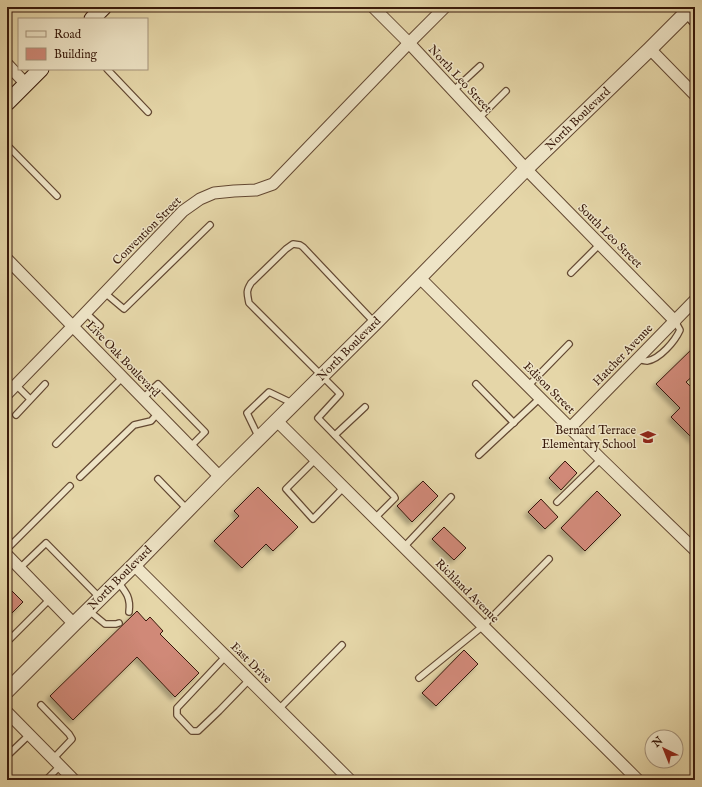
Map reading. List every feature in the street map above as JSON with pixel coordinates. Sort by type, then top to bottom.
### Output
[{"type":"main road","points":[[93,18],[104,7]]},
{"type":"main road","points":[[7,103],[40,70]]},
{"type":"street","name":"North Leo Street","points":[[373,7],[409,43],[526,169]]},
{"type":"street","name":"Convention Street","points":[[7,394],[183,211],[200,199],[214,193],[234,190],[256,190],[273,184],[445,7]]},
{"type":"street","name":"North Boulevard","points":[[7,692],[420,278],[526,169],[650,49],[688,10]]},
{"type":"street","points":[[650,49],[695,94]]},
{"type":"street","points":[[7,64],[26,84]]},
{"type":"street","name":"South Leo Street","points":[[526,169],[675,321]]},
{"type":"street","name":"Live Oak Boulevard","points":[[7,259],[220,477]]},
{"type":"street","name":"Edison Street","points":[[420,278],[601,459],[695,550]]},
{"type":"street","name":"Hatcher Avenue","points":[[570,428],[695,300]]},
{"type":"street","name":"Richland Avenue","points":[[277,420],[638,780]]},
{"type":"street","points":[[7,555],[74,624]]},
{"type":"street","name":"East Drive","points":[[134,565],[350,780]]},
{"type":"street","points":[[7,712],[74,780]]},
{"type":"lane","points":[[688,10],[695,25]]},
{"type":"lane","points":[[453,91],[480,66]]},
{"type":"lane","points":[[108,70],[148,112]]},
{"type":"lane","points":[[479,118],[506,91]]},
{"type":"lane","points":[[7,145],[57,196]]},
{"type":"lane","points":[[105,293],[124,309],[210,225]]},
{"type":"lane","points":[[375,323],[300,245],[293,244],[286,249],[251,282],[247,288],[249,302],[340,394],[318,418],[394,496],[395,498],[375,518]]},
{"type":"lane","points":[[571,273],[600,244]]},
{"type":"lane","points":[[86,313],[100,326]]},
{"type":"lane","points":[[528,386],[569,344]]},
{"type":"lane","points":[[56,444],[123,377]]},
{"type":"lane","points":[[16,415],[45,384]]},
{"type":"lane","points":[[143,398],[158,384],[205,432],[190,446]]},
{"type":"lane","points":[[476,384],[514,423]]},
{"type":"lane","points":[[16,385],[30,399]]},
{"type":"lane","points":[[260,438],[247,413],[269,392],[294,404]]},
{"type":"lane","points":[[479,455],[540,398]]},
{"type":"lane","points":[[335,435],[365,407]]},
{"type":"lane","points":[[80,477],[134,425],[151,421],[158,413]]},
{"type":"lane","points":[[316,459],[286,489],[313,519],[344,488]]},
{"type":"lane","points":[[557,502],[601,459]]},
{"type":"lane","points":[[158,479],[188,510]]},
{"type":"lane","points":[[7,549],[70,486]]},
{"type":"lane","points":[[404,548],[451,497]]},
{"type":"lane","points":[[20,568],[46,543],[100,598]]},
{"type":"lane","points":[[419,678],[483,626],[549,559]]},
{"type":"lane","points":[[118,582],[128,597],[130,604],[129,612]]},
{"type":"lane","points":[[7,642],[50,599]]},
{"type":"lane","points":[[88,610],[105,624],[119,623]]},
{"type":"lane","points":[[279,710],[342,645]]},
{"type":"lane","points":[[226,656],[177,708],[177,715],[192,731],[198,731],[250,680]]},
{"type":"lane","points":[[41,705],[72,739],[46,780]]},
{"type":"lane","points":[[7,756],[29,735]]},
{"type":"building","points":[[695,346],[695,374],[686,382],[695,391],[695,441],[671,417],[680,408],[656,384]]},
{"type":"building","points":[[565,461],[577,473],[561,490],[549,478]]},
{"type":"building","points":[[423,481],[438,496],[412,522],[397,506]]},
{"type":"building","points":[[258,487],[298,527],[273,551],[266,544],[242,568],[214,541],[239,516],[234,511]]},
{"type":"building","points":[[597,491],[621,515],[585,551],[561,528]]},
{"type":"building","points":[[541,499],[558,517],[545,529],[528,512]]},
{"type":"building","points":[[444,527],[466,548],[454,560],[432,539]]},
{"type":"building","points":[[7,586],[23,602],[7,618]]},
{"type":"building","points":[[137,611],[146,621],[150,617],[163,631],[160,634],[199,673],[175,697],[137,657],[73,720],[50,696]]},
{"type":"building","points":[[464,650],[478,664],[436,706],[422,693]]},
{"type":"place","name":"Bernard Terrace Elementary School","points":[[648,437]]}]
